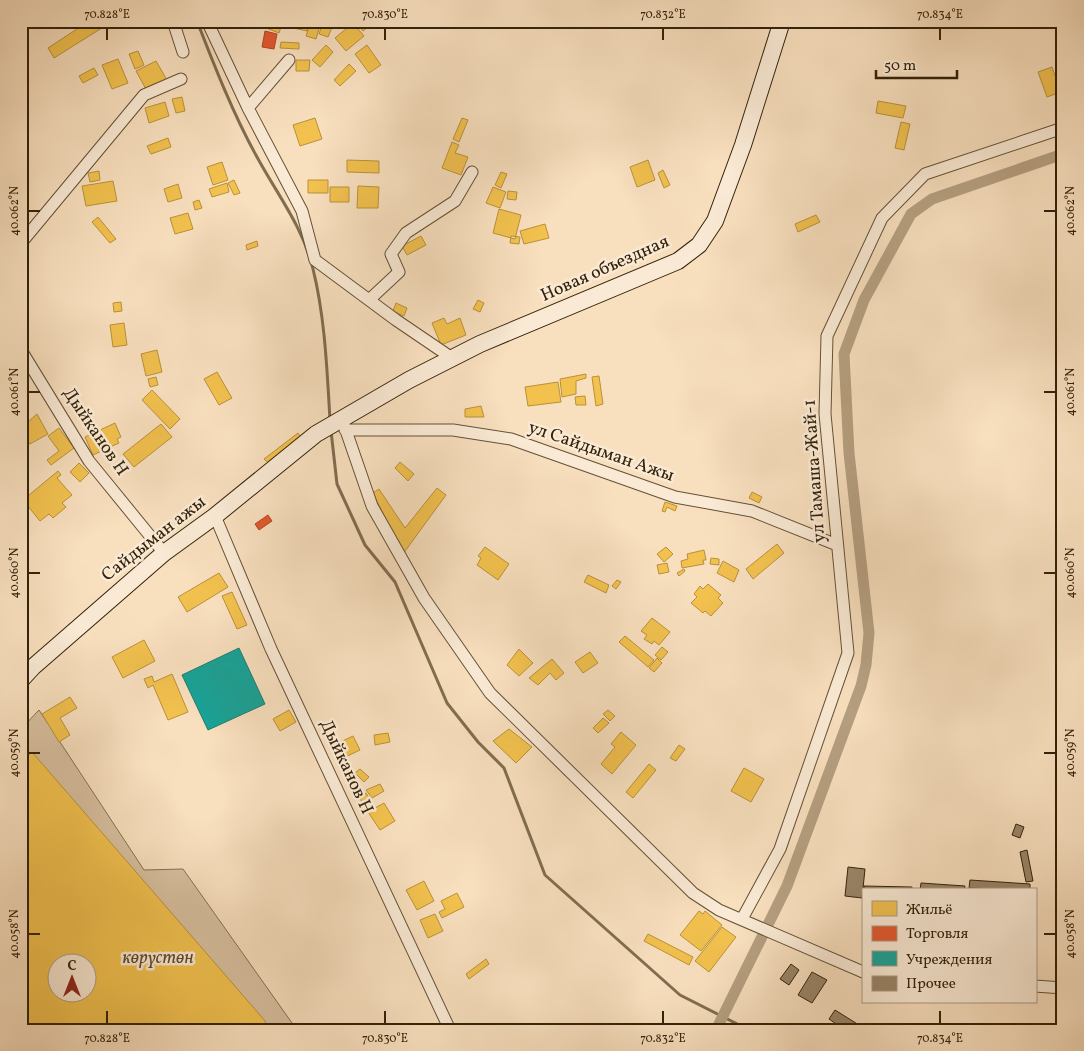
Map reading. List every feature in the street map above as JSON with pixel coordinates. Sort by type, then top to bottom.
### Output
[{"type":"main road","name":"Новая объездная","points":[[342,423],[409,380],[480,344],[678,261],[699,245],[718,212],[743,145],[782,21]]},
{"type":"main road","name":"Сайдыман ажы","points":[[21,680],[33,667],[164,553],[215,516],[316,434],[342,423]]},
{"type":"street","points":[[173,21],[184,52]]},
{"type":"street","points":[[207,21],[248,108],[302,211],[315,260],[452,358]]},
{"type":"street","points":[[248,108],[289,60]]},
{"type":"street","points":[[21,242],[144,95],[181,79]]},
{"type":"street","name":"ул Тамаша-Жай-1","points":[[743,920],[780,849],[848,653],[825,414],[827,336],[882,218],[925,174],[1063,128]]},
{"type":"street","points":[[369,300],[399,272],[391,254],[406,233],[455,201],[472,172]]},
{"type":"street","name":"Дыйканов Н","points":[[21,350],[89,460],[164,553]]},
{"type":"street","points":[[342,423],[372,506],[424,598],[490,692],[693,894],[719,910],[862,972]]},
{"type":"street","name":"ул Сайдыман Ажы","points":[[342,423],[453,430],[511,439],[675,497],[752,511],[838,545]]},
{"type":"street","name":"Дыйканов Н","points":[[215,516],[271,649],[450,1030]]},
{"type":"street","points":[[1036,986],[1063,988]]},
{"type":"green space","name":"көрүстөн","points":[[39,710],[144,870],[183,869],[297,1030],[21,1030],[21,729]]},
{"type":"building: Жильё","points":[[89,21],[102,21],[105,26],[54,58],[48,48]]},
{"type":"building: Жильё","points":[[269,21],[283,21],[279,33],[266,28]]},
{"type":"building: Жильё","points":[[291,21],[309,21],[307,31],[289,27]]},
{"type":"building: Жильё","points":[[311,21],[321,22],[316,39],[306,36]]},
{"type":"building: Жильё","points":[[321,21],[338,21],[329,29]]},
{"type":"building: Жильё","points":[[362,21],[368,27],[363,31],[355,22]]},
{"type":"building: Жильё","points":[[323,22],[333,25],[328,37],[319,34]]},
{"type":"building: Жильё","points":[[353,23],[364,36],[346,51],[335,38]]},
{"type":"building: Жильё","points":[[281,42],[299,43],[299,49],[280,48]]},
{"type":"building: Жильё","points":[[326,45],[333,52],[320,67],[312,60]]},
{"type":"building: Жильё","points":[[367,45],[381,65],[369,73],[355,54]]},
{"type":"building: Жильё","points":[[138,51],[144,65],[135,69],[129,54]]},
{"type":"building: Жильё","points":[[118,59],[128,83],[112,89],[102,65]]},
{"type":"building: Жильё","points":[[296,60],[310,60],[309,71],[296,71]]},
{"type":"building: Жильё","points":[[156,61],[167,80],[147,91],[136,71]]},
{"type":"building: Жильё","points":[[349,64],[356,71],[340,86],[334,80]]},
{"type":"building: Жильё","points":[[1052,67],[1061,92],[1047,97],[1038,72]]},
{"type":"building: Жильё","points":[[94,68],[98,75],[83,83],[79,76]]},
{"type":"building: Жильё","points":[[182,97],[185,111],[176,113],[172,99]]},
{"type":"building: Жильё","points":[[878,101],[906,106],[903,118],[876,113]]},
{"type":"building: Жильё","points":[[165,102],[169,116],[149,123],[145,108]]},
{"type":"building: Жильё","points":[[315,118],[322,139],[300,146],[293,125]]},
{"type":"building: Жильё","points":[[462,118],[468,120],[459,142],[453,139]]},
{"type":"building: Жильё","points":[[901,122],[910,124],[904,150],[895,148]]},
{"type":"building: Жильё","points":[[168,138],[171,147],[151,154],[147,146]]},
{"type":"building: Жильё","points":[[452,142],[459,145],[455,153],[468,157],[461,175],[442,168]]},
{"type":"building: Жильё","points":[[347,160],[379,161],[379,173],[347,172]]},
{"type":"building: Жильё","points":[[648,160],[655,180],[637,187],[630,167]]},
{"type":"building: Жильё","points":[[222,162],[228,180],[213,185],[207,167]]},
{"type":"building: Жильё","points":[[663,170],[670,185],[664,188],[658,173]]},
{"type":"building: Жильё","points":[[99,171],[100,180],[90,182],[88,173]]},
{"type":"building: Жильё","points":[[501,172],[507,174],[501,188],[495,185]]},
{"type":"building: Жильё","points":[[234,180],[240,193],[234,195],[228,183]]},
{"type":"building: Жильё","points":[[308,180],[328,180],[328,193],[308,193]]},
{"type":"building: Жильё","points":[[113,181],[117,201],[86,206],[82,186]]},
{"type":"building: Жильё","points":[[227,183],[229,192],[212,197],[209,189]]},
{"type":"building: Жильё","points":[[178,184],[182,198],[168,202],[164,189]]},
{"type":"building: Жильё","points":[[358,186],[379,187],[378,208],[357,208]]},
{"type":"building: Жильё","points":[[330,187],[349,187],[349,202],[330,202]]},
{"type":"building: Жильё","points":[[493,187],[506,192],[500,208],[486,203]]},
{"type":"building: Жильё","points":[[508,191],[517,192],[516,200],[507,199]]},
{"type":"building: Жильё","points":[[199,200],[202,208],[195,210],[193,202]]},
{"type":"building: Жильё","points":[[499,209],[521,215],[515,239],[493,233]]},
{"type":"building: Жильё","points":[[188,213],[193,229],[175,234],[170,218]]},
{"type":"building: Жильё","points":[[816,215],[820,222],[798,232],[795,224]]},
{"type":"building: Жильё","points":[[98,217],[116,239],[110,243],[92,222]]},
{"type":"building: Жильё","points":[[545,224],[549,238],[524,244],[520,231]]},
{"type":"building: Жильё","points":[[421,236],[426,245],[407,255],[402,246]]},
{"type":"building: Жильё","points":[[511,236],[520,237],[519,244],[510,243]]},
{"type":"building: Жильё","points":[[257,241],[258,246],[247,250],[246,245]]},
{"type":"building: Жильё","points":[[478,300],[484,303],[480,312],[473,309]]},
{"type":"building: Жильё","points":[[121,302],[122,311],[114,312],[113,303]]},
{"type":"building: Жильё","points":[[396,303],[407,308],[404,316],[393,311]]},
{"type":"building: Жильё","points":[[444,318],[447,324],[460,318],[466,335],[441,345],[432,323]]},
{"type":"building: Жильё","points":[[124,323],[127,345],[113,347],[110,325]]},
{"type":"building: Жильё","points":[[157,350],[162,372],[146,376],[141,354]]},
{"type":"building: Жильё","points":[[217,372],[232,398],[219,405],[204,379]]},
{"type":"building: Жильё","points":[[586,374],[586,378],[576,381],[576,394],[562,397],[560,379]]},
{"type":"building: Жильё","points":[[599,376],[603,404],[596,406],[592,377]]},
{"type":"building: Жильё","points":[[156,377],[158,385],[150,387],[148,379]]},
{"type":"building: Жильё","points":[[558,382],[561,402],[528,406],[525,387]]},
{"type":"building: Жильё","points":[[152,390],[180,419],[170,429],[142,400]]},
{"type":"building: Жильё","points":[[585,396],[586,405],[576,405],[575,397]]},
{"type":"building: Жильё","points":[[481,406],[484,417],[465,417],[465,409]]},
{"type":"building: Жильё","points":[[37,414],[48,434],[30,444],[21,434],[21,428]]},
{"type":"building: Жильё","points":[[115,423],[121,437],[117,439],[119,443],[93,455],[85,437]]},
{"type":"building: Жильё","points":[[161,424],[172,437],[134,467],[123,454]]},
{"type":"building: Жильё","points":[[59,428],[74,448],[51,465],[47,460],[59,451],[48,436]]},
{"type":"building: Жильё","points":[[298,433],[302,439],[269,464],[264,459]]},
{"type":"building: Жильё","points":[[400,462],[414,474],[408,481],[395,468]]},
{"type":"building: Жильё","points":[[79,463],[89,473],[80,482],[70,472]]},
{"type":"building: Жильё","points":[[58,471],[61,475],[57,478],[72,495],[62,503],[66,507],[53,518],[49,514],[40,521],[23,500]]},
{"type":"building: Жильё","points":[[437,488],[446,495],[403,554],[373,493],[379,489],[405,528]]},
{"type":"building: Жильё","points":[[752,492],[762,497],[759,503],[749,498]]},
{"type":"building: Жильё","points":[[665,502],[677,506],[675,511],[667,507],[665,512],[662,511]]},
{"type":"building: Жильё","points":[[777,544],[784,553],[753,579],[746,569]]},
{"type":"building: Жильё","points":[[485,547],[509,564],[498,580],[477,565],[481,558],[478,556]]},
{"type":"building: Жильё","points":[[666,547],[673,554],[664,562],[657,554]]},
{"type":"building: Жильё","points":[[704,550],[706,560],[703,560],[704,564],[682,568],[681,561],[688,559],[687,554]]},
{"type":"building: Жильё","points":[[711,558],[719,559],[719,565],[710,564]]},
{"type":"building: Жильё","points":[[723,561],[739,570],[734,582],[717,573]]},
{"type":"building: Жильё","points":[[667,563],[669,572],[659,574],[657,565]]},
{"type":"building: Жильё","points":[[684,569],[685,571],[679,576],[677,573]]},
{"type":"building: Жильё","points":[[219,573],[228,587],[187,612],[178,597]]},
{"type":"building: Жильё","points":[[588,575],[609,585],[606,593],[584,582]]},
{"type":"building: Жильё","points":[[617,580],[621,582],[616,589],[612,586]]},
{"type":"building: Жильё","points":[[708,584],[721,595],[718,598],[723,603],[711,616],[705,611],[703,613],[691,603],[697,597],[694,594],[700,586],[703,589]]},
{"type":"building: Жильё","points":[[232,592],[247,625],[237,629],[222,596]]},
{"type":"building: Жильё","points":[[652,618],[670,632],[659,645],[654,641],[652,644],[644,639],[647,635],[641,631]]},
{"type":"building: Жильё","points":[[625,636],[654,660],[648,667],[619,642]]},
{"type":"building: Жильё","points":[[144,640],[155,661],[123,678],[112,657]]},
{"type":"building: Жильё","points":[[662,647],[668,652],[661,660],[655,655]]},
{"type":"building: Жильё","points":[[519,649],[533,663],[519,676],[507,665]]},
{"type":"building: Жильё","points":[[590,652],[598,663],[583,673],[575,662]]},
{"type":"building: Жильё","points":[[657,658],[662,663],[654,672],[649,668]]},
{"type":"building: Жильё","points":[[552,659],[564,673],[556,680],[550,673],[538,685],[529,678]]},
{"type":"building: Жильё","points":[[172,674],[188,712],[168,720],[153,685],[148,688],[144,679],[152,676],[154,682]]},
{"type":"building: Жильё","points":[[70,697],[77,708],[60,718],[70,735],[59,742],[42,714]]},
{"type":"building: Жильё","points":[[289,710],[296,722],[280,731],[273,719]]},
{"type":"building: Жильё","points":[[608,710],[615,716],[610,721],[603,714]]},
{"type":"building: Жильё","points":[[603,718],[609,723],[598,733],[593,728]]},
{"type":"building: Жильё","points":[[509,729],[532,747],[516,763],[493,741]]},
{"type":"building: Жильё","points":[[621,732],[636,745],[612,774],[601,764],[615,747],[611,744]]},
{"type":"building: Жильё","points":[[388,733],[390,742],[375,745],[374,735]]},
{"type":"building: Жильё","points":[[353,736],[360,750],[339,760],[332,746]]},
{"type":"building: Жильё","points":[[679,745],[685,749],[676,761],[670,758]]},
{"type":"building: Жильё","name":"көрүстөн","points":[[32,752],[266,1022],[257,1030],[26,1030],[21,1024],[21,761]]},
{"type":"building: Жильё","points":[[649,764],[656,770],[633,798],[626,792]]},
{"type":"building: Жильё","points":[[349,766],[360,785],[354,789],[342,770]]},
{"type":"building: Жильё","points":[[744,768],[764,779],[751,802],[731,791]]},
{"type":"building: Жильё","points":[[360,769],[369,777],[364,782],[355,773]]},
{"type":"building: Жильё","points":[[380,784],[384,791],[372,798],[366,790]]},
{"type":"building: Жильё","points":[[366,793],[374,807],[367,811],[359,797]]},
{"type":"building: Жильё","points":[[384,803],[395,821],[380,830],[368,812]]},
{"type":"building: Жильё","points":[[424,881],[434,901],[417,910],[406,890]]},
{"type":"building: Жильё","points":[[457,893],[464,907],[442,918],[439,912],[445,909],[441,901]]},
{"type":"building: Жильё","points":[[699,911],[703,914],[705,911],[722,925],[701,951],[680,935]]},
{"type":"building: Жильё","points":[[435,914],[443,931],[428,938],[420,920]]},
{"type":"building: Жильё","points":[[722,927],[736,937],[709,972],[695,961]]},
{"type":"building: Жильё","points":[[648,934],[693,957],[689,965],[644,941]]},
{"type":"building: Жильё","points":[[486,959],[489,964],[469,979],[466,974]]},
{"type":"building: Торговля","points":[[265,31],[277,34],[274,49],[262,47]]},
{"type":"building: Торговля","points":[[268,515],[272,521],[259,530],[255,524]]},
{"type":"building: Учреждения","points":[[239,648],[265,704],[208,730],[182,675]]},
{"type":"building: Прочее","points":[[1016,824],[1024,827],[1020,838],[1012,835]]},
{"type":"building: Прочее","points":[[1027,850],[1033,881],[1026,882],[1020,852]]},
{"type":"building: Прочее","points":[[848,867],[865,869],[862,898],[845,896]]},
{"type":"building: Прочее","points":[[970,880],[1030,884],[1030,888],[969,888]]},
{"type":"building: Прочее","points":[[921,883],[965,886],[964,888],[920,888]]},
{"type":"building: Прочее","points":[[864,886],[912,887],[912,888],[864,888]]},
{"type":"building: Прочее","points":[[791,964],[799,970],[789,985],[780,979]]},
{"type":"building: Прочее","points":[[812,972],[827,980],[812,1003],[798,995]]},
{"type":"building: Прочее","points":[[835,1010],[867,1030],[845,1030],[829,1019]]},
{"type":"waterway","points":[[197,21],[240,125],[289,211],[309,254],[323,325],[330,420]]},
{"type":"waterway","points":[[716,1030],[787,886],[861,686],[866,665],[869,633],[849,453],[844,354],[864,300],[911,214],[932,199],[1063,154]]},
{"type":"waterway","points":[[331,431],[337,484],[365,545],[395,582],[447,703],[478,742],[504,768],[545,875],[680,995],[749,1030]]}]
